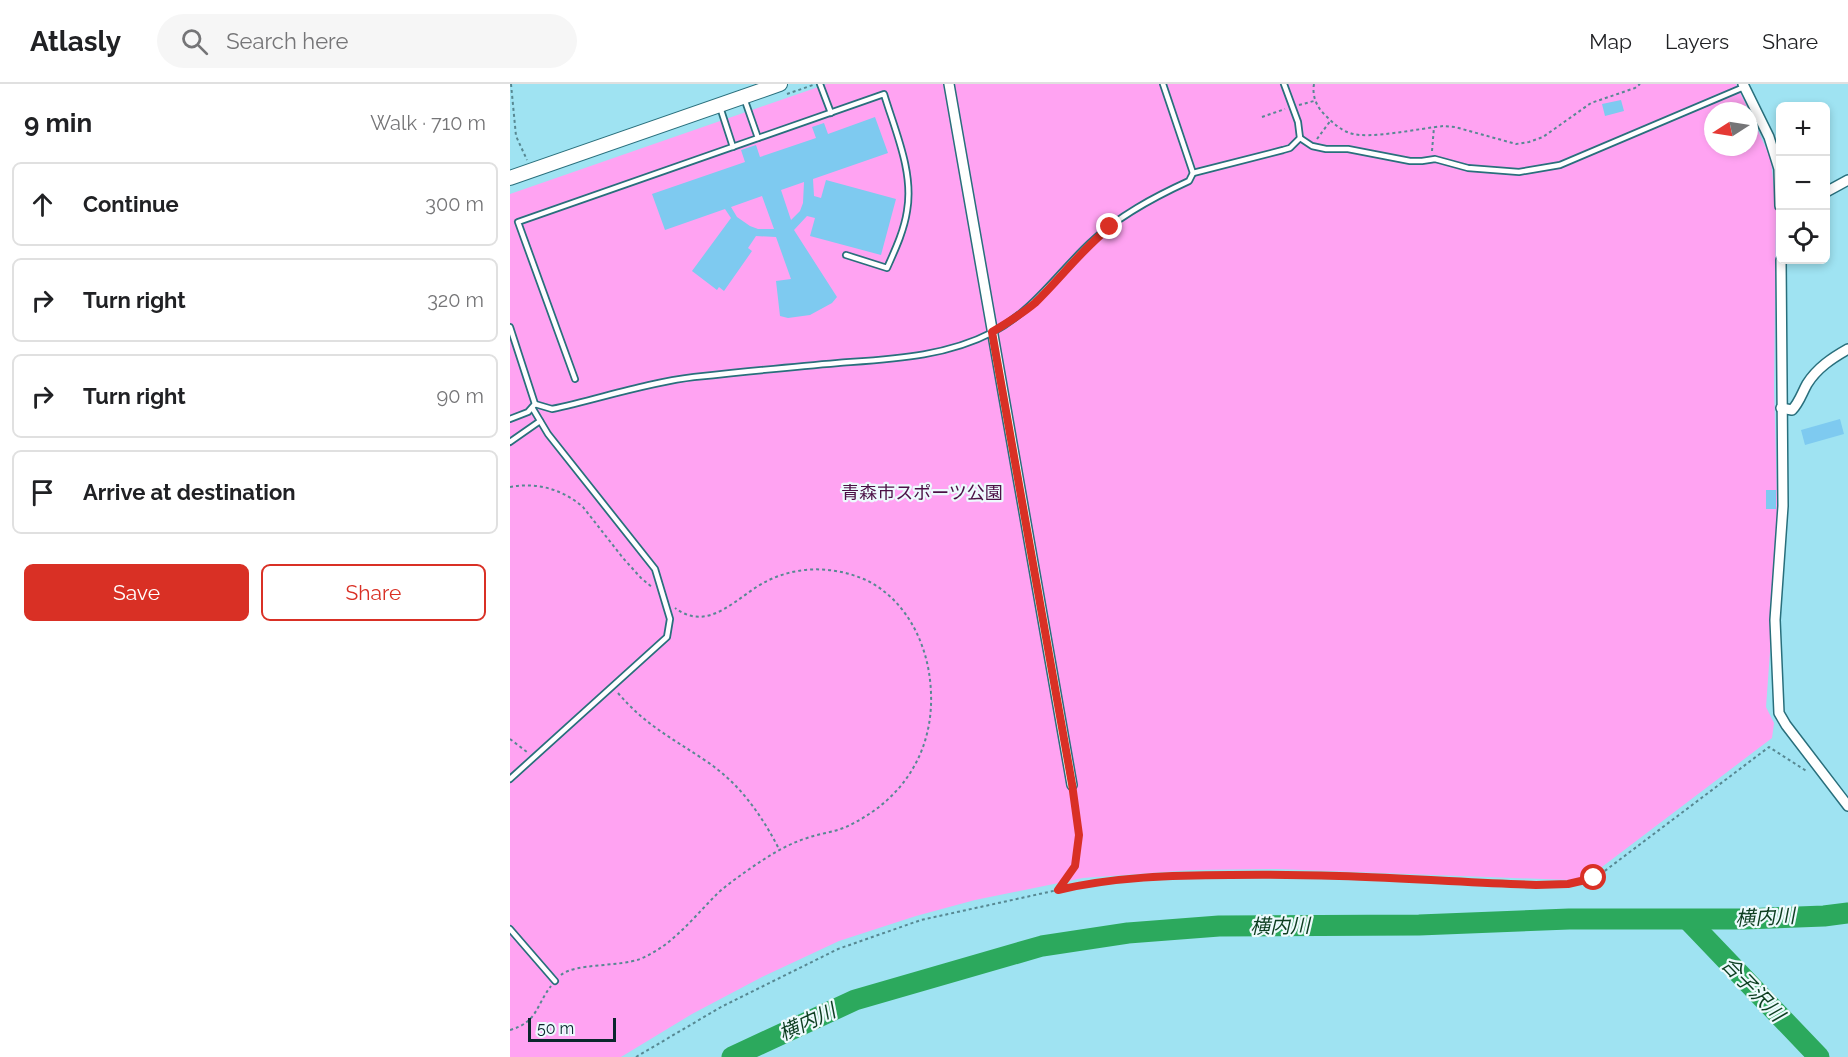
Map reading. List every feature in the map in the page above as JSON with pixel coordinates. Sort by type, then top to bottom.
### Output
[{"type":"street","points":[[510,178],[780,84]]},
{"type":"street","points":[[949,84],[1072,784]]},
{"type":"street","points":[[1744,85],[1769,136],[1776,159]]},
{"type":"street","points":[[1830,190],[1848,180]]},
{"type":"street","points":[[1780,264],[1783,506],[1775,620],[1779,713],[1848,806]]},
{"type":"street","points":[[1781,408],[1792,410],[1815,372],[1848,349]]},
{"type":"lane","points":[[820,84],[831,113]]},
{"type":"lane","points":[[510,419],[534,406],[552,409],[668,381],[929,355],[992,332],[1035,303],[1090,243],[1104,232],[1154,197],[1189,181],[1193,173],[1162,84]]},
{"type":"lane","points":[[1284,84],[1298,122],[1300,138],[1312,146],[1348,149],[1410,161],[1435,159],[1468,168],[1507,172],[1560,165],[1744,85]]},
{"type":"lane","points":[[575,379],[518,222],[884,94],[903,155],[908,211],[899,242],[887,268],[846,255]]},
{"type":"lane","points":[[743,97],[758,138]]},
{"type":"lane","points":[[720,105],[733,147]]},
{"type":"lane","points":[[1193,173],[1290,148],[1300,138]]},
{"type":"lane","points":[[510,327],[540,421],[599,500],[655,569],[670,618],[667,637],[510,779]]},
{"type":"lane","points":[[510,442],[540,421]]},
{"type":"lane","points":[[510,929],[555,981]]},
{"type":"path","points":[[511,84],[516,136],[532,171]]},
{"type":"path","points":[[1314,84],[1315,101],[1319,109],[1349,133],[1363,137],[1434,127],[1455,128],[1516,144],[1542,137],[1591,103],[1635,88],[1640,84]]},
{"type":"path","points":[[1312,146],[1331,120]]},
{"type":"path","points":[[1431,160],[1434,127]]},
{"type":"path","points":[[510,487],[527,485],[544,487],[572,498],[583,507],[641,578],[687,616],[699,616],[726,609],[766,581],[807,570],[827,569],[846,573],[878,587],[895,600],[909,618],[917,634],[924,652],[931,684],[932,706],[924,746],[916,765],[904,783],[886,801],[849,826],[779,849],[717,894],[675,939],[657,950],[640,959],[620,965],[565,972],[555,981],[530,1021],[510,1030]]},
{"type":"path","points":[[612,686],[633,712],[707,762],[742,791],[779,849]]},
{"type":"path","points":[[510,740],[521,746],[533,758]]},
{"type":"path","points":[[636,1057],[721,1007],[838,949],[921,920],[1085,884],[1184,875],[1284,874],[1536,885],[1568,884],[1586,881],[1602,873],[1769,747],[1815,776],[1823,774]]},
{"type":"path","points":[[1058,890],[1075,866],[1079,835],[1072,784]]},
{"type":"green space","name":"青森市スポーツ公園","points":[[827,84],[1736,84],[1745,102],[1704,102],[1704,156],[1758,156],[1758,131],[1771,159],[1776,211],[1774,388],[1778,534],[1770,609],[1771,638],[1766,707],[1774,723],[1772,738],[1590,876],[1569,880],[1277,869],[1192,870],[1083,878],[975,900],[839,941],[762,977],[692,1014],[621,1057],[510,1057],[510,194]]},
{"type":"building","points":[[1621,100],[1624,111],[1605,116],[1602,104]]},
{"type":"building","points":[[875,117],[888,153],[813,179],[814,196],[821,198],[826,180],[896,199],[881,255],[810,236],[815,218],[807,216],[794,230],[837,297],[832,303],[810,315],[788,318],[780,316],[776,281],[791,279],[776,237],[756,236],[748,248],[752,251],[724,291],[719,287],[717,290],[692,271],[731,218],[725,209],[665,230],[652,194],[745,162],[741,150],[756,145],[760,157],[816,138],[812,127],[824,123],[828,134]],"holes":[[[804,182],[803,203],[800,211],[791,220],[781,190]],[[762,196],[774,229],[758,229],[750,226],[737,217],[731,207]]]},
{"type":"building","points":[[1840,419],[1844,434],[1805,445],[1801,430]]},
{"type":"building","points":[[1766,490],[1776,490],[1776,509],[1766,509]]},
{"type":"waterway","name":"横内川","points":[[732,1057],[855,1000],[1042,946],[1128,933],[1219,926],[1419,925],[1569,919],[1743,919],[1848,913]]},
{"type":"waterway","name":"合子沢川","points":[[1688,920],[1819,1057]]},
{"type":"route","points":[[1110,227],[1090,243],[1035,303],[992,332],[1079,835],[1075,866],[1058,890],[1085,884],[1184,875],[1284,874],[1536,885],[1568,884],[1594,878]]}]
